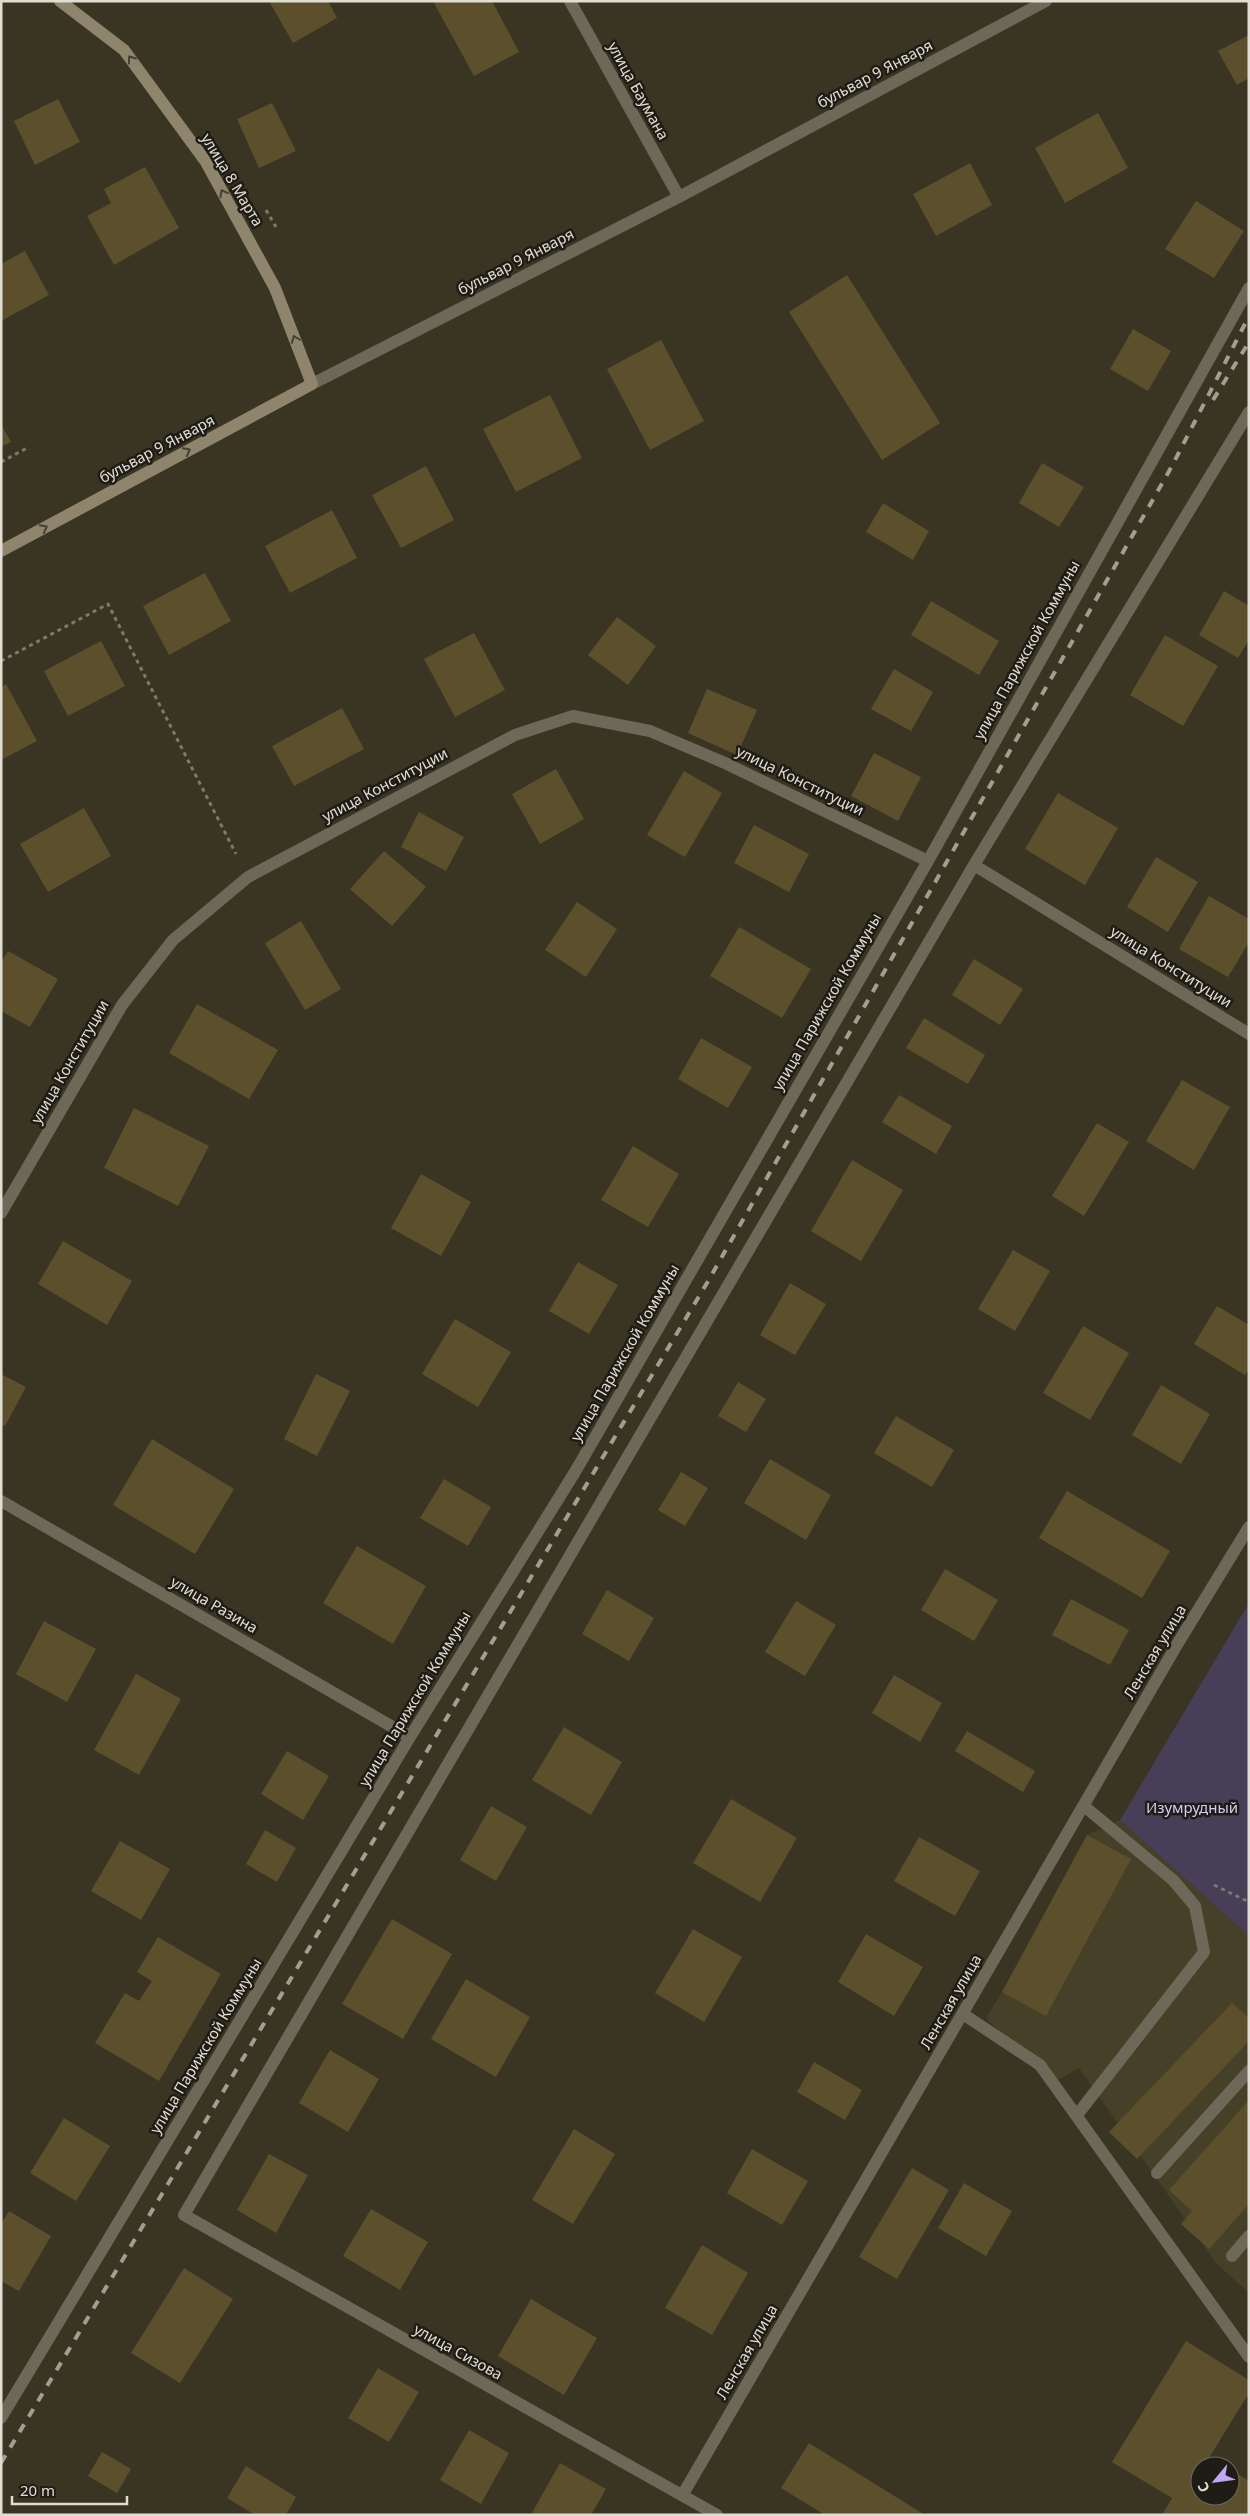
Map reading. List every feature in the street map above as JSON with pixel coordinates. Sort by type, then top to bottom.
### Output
[{"type":"main road","name":"улица 8 Марта","points":[[60,1],[124,50],[206,162],[275,288],[312,384]]},
{"type":"main road","name":"бульвар 9 Января","points":[[1,551],[312,384]]},
{"type":"street","name":"улица Баумана","points":[[570,1],[679,197]]},
{"type":"street","name":"бульвар 9 Января","points":[[312,384],[679,197],[1046,1]]},
{"type":"street","name":"улица Парижской Коммуны","points":[[1,2418],[410,1737],[575,1472],[928,861],[1249,288]]},
{"type":"street","points":[[974,865],[1249,412]]},
{"type":"street","name":"улица Конституции","points":[[1,1213],[122,1005],[173,940],[248,877],[515,735],[573,716],[650,731],[725,763],[928,861]]},
{"type":"street","name":"улица Конституции","points":[[974,865],[1249,1034]]},
{"type":"street","name":"улица Сизова","points":[[717,2515],[445,2364],[184,2215],[974,865]]},
{"type":"street","name":"улица Разина","points":[[1,1501],[410,1737]]},
{"type":"street","name":"Ленская улица","points":[[682,2494],[1249,1526]]},
{"type":"street","points":[[1077,2115],[1204,1952],[1195,1906],[1174,1880],[1084,1806]]},
{"type":"street","points":[[963,2014],[1040,2064],[1249,2357]]},
{"type":"street","points":[[1157,2173],[1249,2071]]},
{"type":"street","points":[[1232,2256],[1249,2236]]},
{"type":"path","points":[[1,462],[27,448]]},
{"type":"path","points":[[1,661],[108,604],[248,877]]},
{"type":"path","points":[[1214,1885],[1249,1902]]},
{"type":"shaded area","points":[[1120,1820],[1249,1936],[1249,2293],[1216,2263],[1079,2068],[1050,2085],[986,2018],[1087,1835]]},
{"type":"green space","name":"Изумрудный","points":[[1249,1603],[1249,1936],[1120,1820]]},
{"type":"building","points":[[269,1],[328,1],[337,18],[293,43]]},
{"type":"building","points":[[433,1],[492,1],[519,52],[474,76]]},
{"type":"building","points":[[1249,35],[1249,78],[1237,85],[1218,51]]},
{"type":"building","points":[[58,99],[80,142],[35,165],[14,121]]},
{"type":"building","points":[[272,103],[296,151],[259,168],[237,119]]},
{"type":"building","points":[[1098,113],[1128,168],[1065,203],[1035,148]]},
{"type":"building","points":[[970,163],[992,205],[936,236],[913,194]]},
{"type":"building","points":[[145,167],[179,228],[114,265],[87,216],[111,203],[104,189]]},
{"type":"building","points":[[1196,201],[1244,231],[1214,278],[1165,249]]},
{"type":"building","points":[[25,251],[49,295],[1,321],[1,264]]},
{"type":"building","points":[[847,275],[940,423],[882,460],[789,312]]},
{"type":"building","points":[[1133,329],[1171,351],[1148,391],[1110,369]]},
{"type":"building","points":[[661,340],[704,421],[650,450],[607,369]]},
{"type":"building","points":[[550,395],[582,458],[516,492],[483,429]]},
{"type":"building","points":[[1,424],[11,442],[1,447]]},
{"type":"building","points":[[1042,463],[1084,487],[1059,527],[1019,503]]},
{"type":"building","points":[[426,466],[454,520],[401,548],[372,495]]},
{"type":"building","points":[[883,503],[929,531],[913,560],[866,532]]},
{"type":"building","points":[[332,510],[357,558],[290,593],[265,546]]},
{"type":"building","points":[[205,573],[231,621],[169,655],[143,606]]},
{"type":"building","points":[[1224,591],[1249,606],[1249,640],[1238,658],[1199,635]]},
{"type":"building","points":[[931,601],[999,641],[979,675],[911,635]]},
{"type":"building","points":[[617,617],[656,646],[628,685],[588,655]]},
{"type":"building","points":[[474,633],[505,690],[455,717],[424,659]]},
{"type":"building","points":[[1165,635],[1218,666],[1183,726],[1130,695]]},
{"type":"building","points":[[101,641],[125,686],[68,716],[44,671]]},
{"type":"building","points":[[894,669],[933,692],[911,731],[871,709]]},
{"type":"building","points":[[6,684],[37,741],[1,760],[1,687]]},
{"type":"building","points":[[707,689],[757,710],[737,755],[688,733]]},
{"type":"building","points":[[342,708],[364,749],[294,786],[272,746]]},
{"type":"building","points":[[874,753],[921,777],[898,821],[851,796]]},
{"type":"building","points":[[556,769],[584,819],[540,844],[512,794]]},
{"type":"building","points":[[684,771],[722,793],[685,857],[647,835]]},
{"type":"building","points":[[1058,793],[1118,828],[1085,885],[1025,849]]},
{"type":"building","points":[[84,808],[111,856],[48,892],[20,844]]},
{"type":"building","points":[[419,812],[464,837],[446,871],[401,847]]},
{"type":"building","points":[[754,825],[809,854],[789,892],[734,863]]},
{"type":"building","points":[[384,851],[426,887],[392,926],[350,889]]},
{"type":"building","points":[[1156,857],[1198,882],[1168,932],[1127,907]]},
{"type":"building","points":[[1209,896],[1249,919],[1249,942],[1228,977],[1179,949]]},
{"type":"building","points":[[577,902],[617,929],[586,977],[545,950]]},
{"type":"building","points":[[301,921],[341,989],[305,1010],[265,943]]},
{"type":"building","points":[[739,927],[811,969],[782,1018],[710,976]]},
{"type":"building","points":[[8,951],[58,979],[30,1027],[1,1011],[1,962]]},
{"type":"building","points":[[974,959],[1023,989],[1000,1025],[952,995]]},
{"type":"building","points":[[197,1004],[278,1050],[249,1099],[169,1053]]},
{"type":"building","points":[[924,1018],[985,1055],[968,1084],[906,1048]]},
{"type":"building","points":[[701,1038],[752,1067],[728,1108],[678,1079]]},
{"type":"building","points":[[1182,1080],[1230,1107],[1194,1170],[1146,1141]]},
{"type":"building","points":[[899,1095],[952,1126],[936,1154],[882,1122]]},
{"type":"building","points":[[134,1108],[209,1146],[178,1206],[104,1168]]},
{"type":"building","points":[[1097,1123],[1129,1142],[1084,1216],[1052,1196]]},
{"type":"building","points":[[633,1146],[679,1174],[648,1227],[601,1200]]},
{"type":"building","points":[[852,1160],[903,1190],[861,1261],[811,1231]]},
{"type":"building","points":[[421,1174],[471,1202],[441,1256],[391,1228]]},
{"type":"building","points":[[63,1241],[132,1281],[107,1325],[38,1284]]},
{"type":"building","points":[[1013,1250],[1050,1271],[1015,1331],[978,1309]]},
{"type":"building","points":[[578,1262],[618,1285],[589,1334],[549,1311]]},
{"type":"building","points":[[790,1283],[826,1304],[795,1355],[760,1335]]},
{"type":"building","points":[[1217,1306],[1249,1325],[1249,1369],[1245,1375],[1194,1344]]},
{"type":"building","points":[[455,1319],[511,1352],[478,1407],[422,1374]]},
{"type":"building","points":[[1083,1326],[1129,1353],[1090,1420],[1043,1393]]},
{"type":"building","points":[[1,1374],[26,1387],[5,1426],[1,1424]]},
{"type":"building","points":[[316,1374],[350,1391],[317,1456],[284,1439]]},
{"type":"building","points":[[738,1382],[766,1399],[746,1432],[718,1416]]},
{"type":"building","points":[[1161,1385],[1210,1414],[1181,1464],[1132,1435]]},
{"type":"building","points":[[896,1416],[954,1450],[932,1487],[874,1453]]},
{"type":"building","points":[[152,1439],[234,1489],[195,1554],[113,1505]]},
{"type":"building","points":[[770,1459],[831,1495],[806,1540],[744,1503]]},
{"type":"building","points":[[681,1472],[708,1488],[685,1526],[658,1510]]},
{"type":"building","points":[[444,1479],[491,1507],[468,1546],[420,1518]]},
{"type":"building","points":[[1067,1491],[1170,1551],[1142,1598],[1039,1538]]},
{"type":"building","points":[[357,1546],[426,1586],[393,1644],[323,1603]]},
{"type":"building","points":[[945,1569],[998,1600],[974,1641],[921,1610]]},
{"type":"building","points":[[607,1590],[654,1618],[629,1661],[582,1634]]},
{"type":"building","points":[[1071,1599],[1129,1630],[1110,1665],[1052,1635]]},
{"type":"building","points":[[796,1601],[836,1625],[805,1676],[765,1652]]},
{"type":"building","points":[[44,1621],[96,1649],[67,1702],[16,1674]]},
{"type":"building","points":[[136,1674],[181,1699],[139,1775],[94,1750]]},
{"type":"building","points":[[894,1675],[942,1703],[920,1742],[872,1713]]},
{"type":"building","points":[[564,1727],[622,1762],[591,1815],[532,1780]]},
{"type":"building","points":[[967,1731],[1035,1771],[1023,1792],[955,1751]]},
{"type":"building","points":[[287,1751],[329,1776],[303,1820],[261,1794]]},
{"type":"building","points":[[731,1799],[797,1838],[760,1902],[693,1863]]},
{"type":"building","points":[[491,1806],[527,1827],[496,1881],[460,1860]]},
{"type":"building","points":[[265,1830],[296,1848],[277,1882],[246,1864]]},
{"type":"building","points":[[1087,1835],[1131,1859],[1046,2016],[1002,1992]]},
{"type":"building","points":[[919,1837],[980,1871],[955,1916],[894,1881]]},
{"type":"building","points":[[120,1841],[170,1869],[141,1920],[91,1891]]},
{"type":"building","points":[[392,1919],[452,1954],[403,2039],[342,2004]]},
{"type":"building","points":[[693,1929],[742,1957],[704,2022],[655,1993]]},
{"type":"building","points":[[866,1934],[923,1967],[894,2016],[838,1982]]},
{"type":"building","points":[[158,1937],[221,1974],[159,2081],[95,2043],[125,1993],[139,2001],[152,1981],[137,1972]]},
{"type":"building","points":[[466,1979],[530,2017],[496,2077],[431,2039]]},
{"type":"building","points":[[1232,2003],[1249,2018],[1249,2041],[1137,2159],[1109,2132]]},
{"type":"building","points":[[330,2050],[379,2079],[348,2132],[299,2103]]},
{"type":"building","points":[[814,2062],[862,2090],[845,2120],[797,2092]]},
{"type":"building","points":[[1249,2100],[1249,2204],[1209,2249],[1181,2224],[1192,2211],[1169,2190]]},
{"type":"building","points":[[64,2118],[110,2146],[76,2201],[30,2173]]},
{"type":"building","points":[[574,2129],[615,2154],[573,2224],[532,2200]]},
{"type":"building","points":[[752,2149],[808,2181],[782,2225],[727,2193]]},
{"type":"building","points":[[269,2154],[308,2175],[276,2233],[237,2210]]},
{"type":"building","points":[[912,2168],[949,2190],[897,2279],[859,2257]]},
{"type":"building","points":[[964,2183],[1012,2211],[986,2256],[938,2228]]},
{"type":"building","points":[[371,2209],[428,2242],[400,2290],[343,2256]]},
{"type":"building","points":[[9,2211],[51,2236],[19,2291],[1,2281],[1,2224]]},
{"type":"building","points":[[702,2245],[748,2273],[712,2335],[665,2308]]},
{"type":"building","points":[[184,2268],[233,2299],[180,2383],[131,2353]]},
{"type":"building","points":[[531,2299],[597,2338],[564,2395],[498,2356]]},
{"type":"building","points":[[1186,2341],[1249,2380],[1249,2393],[1210,2456],[1190,2456],[1190,2506],[1240,2506],[1240,2475],[1249,2481],[1249,2515],[1162,2515],[1172,2498],[1112,2462]]},
{"type":"building","points":[[378,2368],[419,2392],[389,2442],[348,2418]]},
{"type":"building","points":[[469,2430],[509,2453],[481,2504],[440,2480]]},
{"type":"building","points":[[809,2443],[925,2515],[825,2515],[781,2488]]},
{"type":"building","points":[[102,2452],[131,2469],[117,2493],[88,2476]]},
{"type":"building","points":[[560,2463],[606,2489],[591,2515],[535,2515],[532,2513]]},
{"type":"building","points":[[246,2466],[296,2497],[286,2515],[255,2515],[227,2498]]},
{"type":"railway","points":[[1,2463],[707,1283],[1172,466],[1249,316]]},
{"type":"railway","points":[[1213,400],[1249,342]]}]
